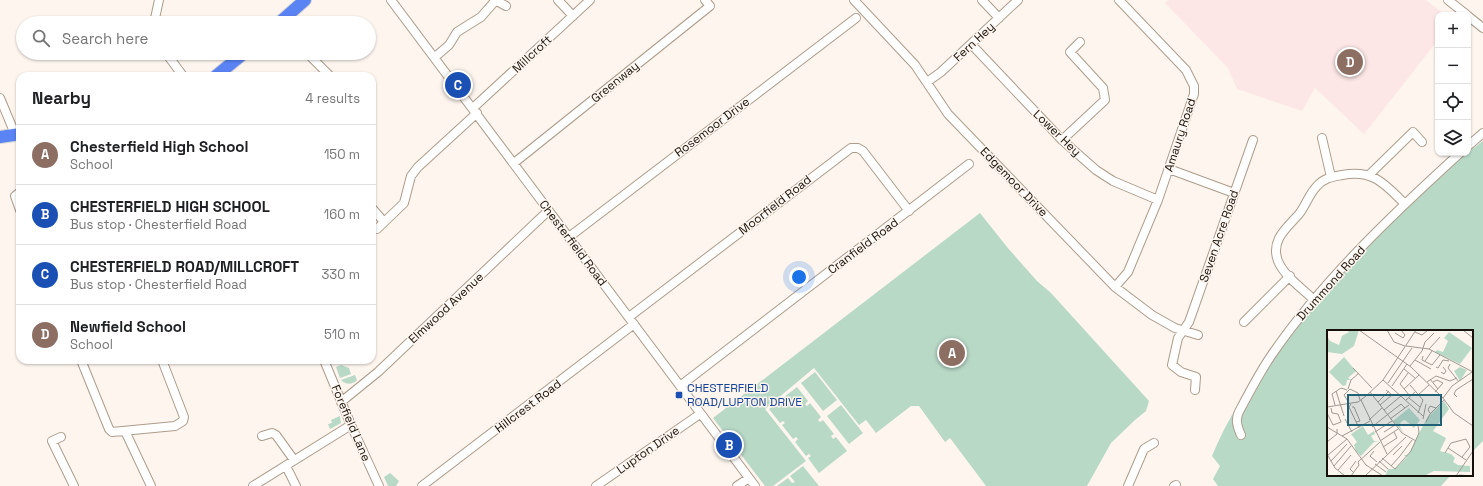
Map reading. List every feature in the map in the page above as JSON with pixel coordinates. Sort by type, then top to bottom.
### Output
[{"type":"highway","points":[[290,16],[305,0]]},
{"type":"highway","points":[[220,72],[234,60]]},
{"type":"highway","points":[[0,137],[16,134]]},
{"type":"street","points":[[156,16],[160,0]]},
{"type":"street","name":"Chesterfield Road","points":[[391,0],[475,110],[548,211],[755,486]]},
{"type":"street","points":[[435,57],[449,45],[457,32],[481,17],[496,0],[506,6]]},
{"type":"street","points":[[558,0],[573,16]]},
{"type":"street","name":"Millcroft","points":[[377,229],[404,203],[411,176],[418,167],[590,0]]},
{"type":"street","name":"Greenway","points":[[514,163],[710,6],[705,0]]},
{"type":"street","name":"Edgemoor Drive","points":[[854,0],[904,52],[927,82],[948,114],[1115,287],[1152,315],[1174,328],[1198,335]]},
{"type":"street","points":[[982,0],[999,18]]},
{"type":"street","name":"Fern Hey","points":[[927,82],[971,44],[1018,0]]},
{"type":"street","points":[[1448,0],[1462,12]]},
{"type":"street","name":"Amaury Road","points":[[1115,287],[1128,272],[1158,200],[1192,103],[1194,86],[1186,70],[1123,2]]},
{"type":"street","name":"Rosemoor Drive","points":[[569,237],[856,18]]},
{"type":"street","points":[[1471,19],[1483,28]]},
{"type":"street","points":[[1062,140],[1105,100],[1103,88],[1070,52],[1080,42]]},
{"type":"street","name":"Lower Hey","points":[[971,44],[1062,140],[1096,170],[1112,181],[1158,200]]},
{"type":"street","points":[[171,60],[181,72]]},
{"type":"street","points":[[314,60],[326,72]]},
{"type":"street","points":[[0,98],[16,130]]},
{"type":"street","points":[[1370,174],[1412,132],[1422,142]]},
{"type":"street","points":[[1471,143],[1483,133]]},
{"type":"street","points":[[1322,138],[1331,177]]},
{"type":"street","name":"Seven Acre Road","points":[[1195,390],[1196,377],[1181,372],[1172,365],[1178,338],[1189,322],[1253,140]]},
{"type":"street","name":"Moorfield Road","points":[[629,317],[851,148],[858,148],[863,151],[909,211]]},
{"type":"street","name":"Drummond Road","points":[[1241,435],[1236,424],[1236,417],[1240,408],[1272,353],[1313,299],[1404,203],[1457,156]]},
{"type":"street","name":"Cranfield Road","points":[[680,386],[969,164]]},
{"type":"street","points":[[1169,169],[1234,192]]},
{"type":"street","points":[[1313,299],[1290,276],[1278,261],[1276,244],[1279,236],[1302,209],[1318,184],[1331,177],[1353,172],[1370,174],[1390,189],[1404,203]]},
{"type":"street","name":"Elmwood Avenue","points":[[341,402],[378,372],[548,211]]},
{"type":"street","points":[[376,213],[384,222]]},
{"type":"street","points":[[1244,322],[1290,276]]},
{"type":"street","name":"Hillcrest Road","points":[[422,486],[634,324]]},
{"type":"street","points":[[83,364],[112,432],[175,426],[183,421],[184,417],[164,364]]},
{"type":"street","name":"Forefield Lane","points":[[326,364],[379,486]]},
{"type":"street","name":"Lupton Drive","points":[[596,486],[700,414]]},
{"type":"street","points":[[253,486],[351,425]]},
{"type":"street","points":[[125,431],[150,486]]},
{"type":"street","points":[[262,436],[272,433],[276,435],[294,460]]},
{"type":"street","points":[[61,437],[52,441],[74,486]]},
{"type":"street","points":[[1128,486],[1144,449],[1154,443]]},
{"type":"street","points":[[286,466],[296,486]]},
{"type":"street","points":[[737,486],[749,478]]},
{"type":"shaded area","points":[[1169,0],[1426,0],[1441,12],[1435,12],[1435,44],[1364,134],[1315,88],[1302,111],[1237,89],[1228,68],[1165,3]]},
{"type":"green space","points":[[1483,141],[1483,441],[1473,451],[1473,330],[1327,330],[1327,476],[1450,476],[1441,486],[1218,486],[1213,479],[1220,466],[1212,456],[1226,426],[1243,396],[1263,367],[1284,339],[1331,286],[1416,199],[1464,156],[1471,156],[1471,150]]},
{"type":"green space","points":[[980,213],[1037,281],[1051,293],[1149,401],[1146,411],[1111,443],[1087,486],[986,486],[950,438],[945,442],[919,406],[911,406],[876,433],[866,420],[859,425],[814,368],[765,409],[806,461],[773,486],[765,486],[713,418]]},
{"type":"green space","points":[[341,365],[349,368],[351,374],[340,378],[336,367]]},
{"type":"green space","points":[[815,372],[837,400],[823,411],[801,383]]},
{"type":"green space","points":[[355,375],[357,380],[351,384],[347,384],[341,380]]},
{"type":"green space","points":[[797,387],[808,401],[805,404],[807,406],[810,403],[821,417],[818,420],[820,422],[823,420],[834,434],[831,436],[833,439],[836,437],[847,451],[819,473],[808,458],[811,456],[809,454],[806,456],[795,442],[798,439],[796,437],[793,439],[782,425],[785,423],[783,421],[780,423],[769,409]]},
{"type":"green space","points":[[841,405],[863,433],[849,444],[827,416]]},
{"type":"green space","points":[[340,416],[341,423],[330,429],[328,424],[332,423],[331,420]]},
{"type":"green space","points":[[803,466],[819,486],[777,486],[788,478],[792,483],[795,482],[790,476]]},
{"type":"green space","points":[[390,473],[399,481],[396,486],[388,486],[384,477]]},
{"type":"place","name":"Newfield School","points":[[1350,62]]},
{"type":"place","name":"CHESTERFIELD ROAD/MILLCROFT","points":[[458,85]]},
{"type":"place","name":"Chesterfield High School","points":[[952,353]]},
{"type":"place","name":"CHESTERFIELD ROAD/LUPTON DRIVE","points":[[679,395]]},
{"type":"place","name":"CHESTERFIELD HIGH SCHOOL","points":[[729,445]]}]
